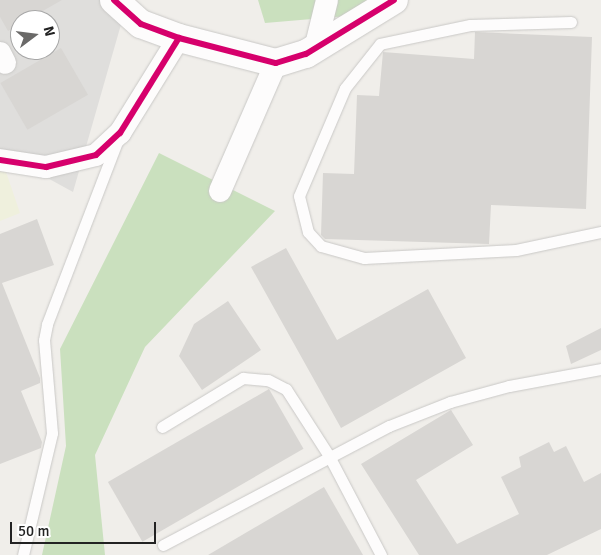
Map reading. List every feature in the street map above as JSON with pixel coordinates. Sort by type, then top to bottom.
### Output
[{"type":"street","points":[[114,0],[141,24],[179,38],[266,61],[315,49],[394,0]]},
{"type":"street","points":[[315,49],[328,0]]},
{"type":"street","points":[[0,160],[46,167],[96,155],[120,133],[179,38]]},
{"type":"street","points":[[220,191],[266,61]]},
{"type":"lane","points":[[571,22],[470,25],[380,44],[344,88],[299,196],[308,232],[320,246],[364,258],[516,250],[601,232]]},
{"type":"lane","points":[[23,555],[52,433],[44,340],[47,324],[120,133]]},
{"type":"lane","points":[[163,545],[390,426],[450,402],[509,386],[601,369]]},
{"type":"lane","points":[[162,427],[243,378],[268,380],[286,389],[330,456],[381,555]]},
{"type":"shaded area","points":[[0,0],[128,0],[73,192],[0,152]]},
{"type":"green space","points":[[258,0],[378,0],[371,14],[265,23]]},
{"type":"green space","points":[[159,153],[275,211],[145,347],[95,455],[105,555],[42,555],[66,446],[60,349]]},
{"type":"green space","points":[[0,169],[5,169],[20,213],[0,221]]},
{"type":"building","points":[[0,0],[62,0],[44,10],[10,10],[10,30],[8,31],[0,17]]},
{"type":"building","points":[[475,32],[592,37],[586,209],[491,205],[489,244],[325,239],[321,235],[323,173],[354,174],[357,95],[379,96],[383,52],[474,59]]},
{"type":"building","points":[[61,48],[88,95],[27,130],[0,83],[40,60],[60,60]]},
{"type":"building","points":[[37,219],[54,265],[2,283],[40,378],[40,383],[21,391],[42,442],[41,448],[0,464],[0,234]]},
{"type":"building","points":[[286,248],[337,340],[428,289],[466,358],[341,428],[251,267]]},
{"type":"building","points":[[228,301],[261,350],[202,390],[179,356],[194,324]]},
{"type":"building","points":[[601,328],[601,350],[571,364],[566,346]]},
{"type":"building","points":[[269,389],[304,449],[142,542],[108,482]]},
{"type":"building","points":[[451,410],[473,445],[416,480],[457,544],[519,514],[501,477],[521,467],[519,457],[549,442],[554,452],[566,446],[584,482],[601,473],[601,529],[547,555],[419,555],[361,464]]},
{"type":"building","points":[[324,487],[363,555],[208,555]]},
{"type":"cycle path","points":[[114,0],[141,24],[179,38],[276,63],[306,54],[394,0]]},
{"type":"cycle path","points":[[0,160],[46,167],[96,155],[120,133],[179,38]]}]
